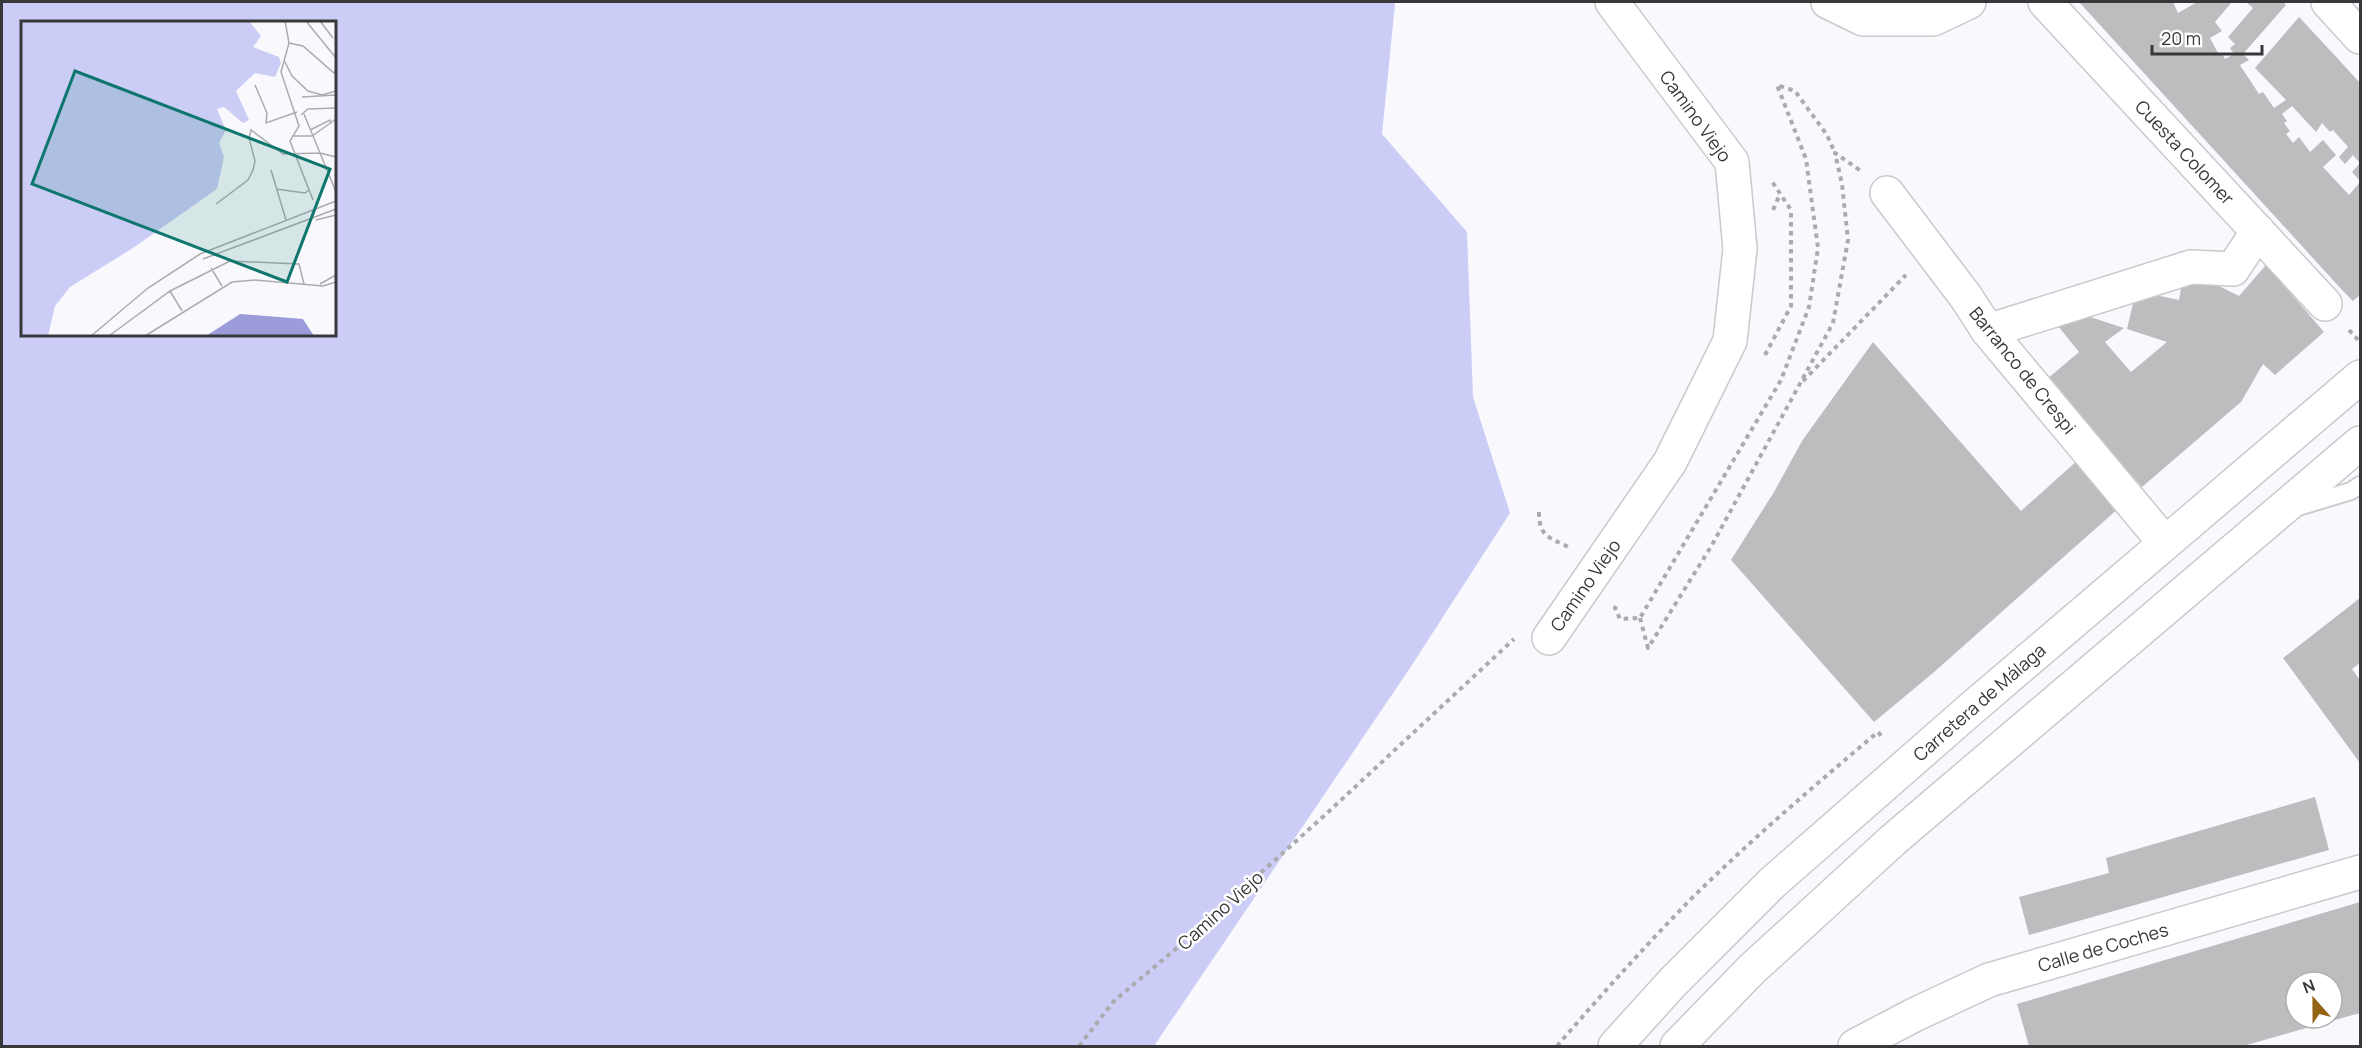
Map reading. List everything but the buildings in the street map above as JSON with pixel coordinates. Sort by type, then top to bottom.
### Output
[{"type":"main road","name":"Camino Viejo","points":[[1549,638],[1670,462],[1730,341],[1740,249],[1732,162],[1612,2]]},
{"type":"main road","points":[[1828,2],[1863,19],[1933,19],[1969,2]]},
{"type":"main road","name":"Cuesta Colomer","points":[[2045,2],[2325,304]]},
{"type":"main road","points":[[2328,2],[2361,37]]},
{"type":"main road","name":"Barranco de Crespi","points":[[1887,193],[1966,297],[1988,331],[2165,543]]},
{"type":"main road","points":[[1988,331],[2191,267],[2233,269],[2258,231]]},
{"type":"main road","name":"Carretera de Málaga","points":[[1615,1047],[1673,982],[1772,883],[1972,708],[2361,377]]},
{"type":"main road","points":[[1677,1047],[1751,970],[1893,840],[2361,443]]},
{"type":"main road","name":"Calle de Coches","points":[[1856,1047],[1914,1015],[1989,980],[2361,872]]},
{"type":"lane","points":[[2277,514],[2351,491],[2361,484]]},
{"type":"path","points":[[1640,618],[1648,648],[1712,545],[1833,323],[1848,240],[1842,184],[1835,153],[1851,162],[1887,193]]},
{"type":"path","points":[[1798,386],[1930,250]]},
{"type":"path","points":[[1539,512],[1539,526],[1543,534],[1600,564]]},
{"type":"path","name":"Camino Viejo","points":[[1079,1047],[1114,1001],[1184,942],[1325,815],[1523,630],[1549,638]]},
{"type":"path","points":[[1557,1047],[1614,980],[1694,896],[1785,812],[1878,732]]},
{"type":"shaded area","points":[[2,2],[1393,2],[1395,4],[1382,134],[1467,232],[1473,397],[1510,513],[1410,668],[1154,1046],[2,1046]]}]
